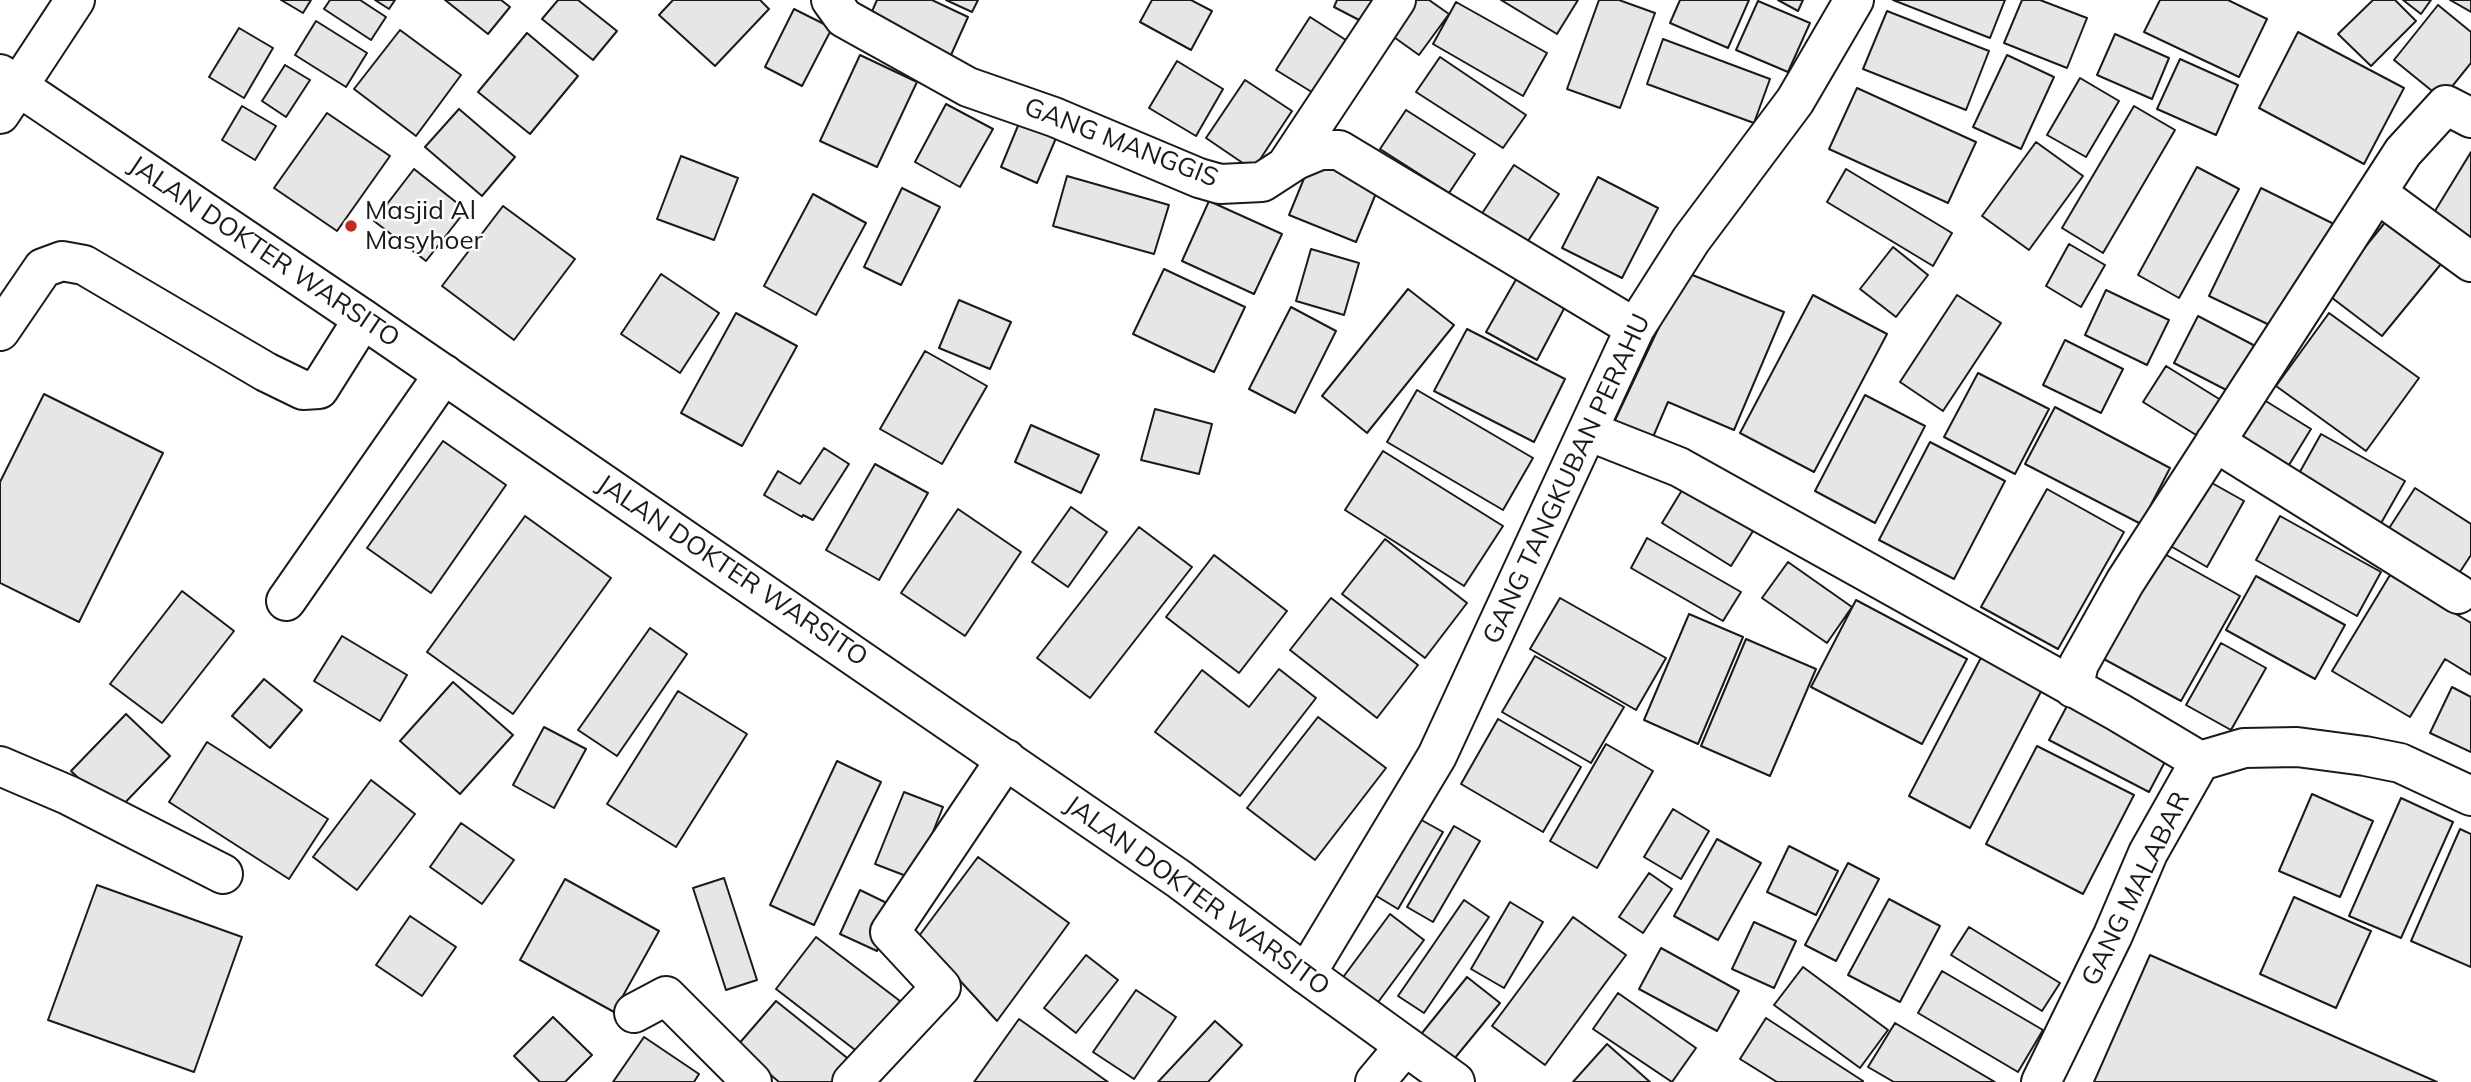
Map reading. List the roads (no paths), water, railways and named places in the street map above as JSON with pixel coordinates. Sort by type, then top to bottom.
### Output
[{"type":"street","points":[[6,91],[75,0]]},
{"type":"street","name":"GANG MANGGIS","points":[[831,0],[844,18],[968,87],[1054,117],[1199,178],[1220,184],[1262,182],[1296,160],[1320,150],[1339,150],[1635,328]]},
{"type":"street","points":[[1284,168],[1396,0]]},
{"type":"street","name":"GANG TANGKUBAN PERAHU","points":[[1306,974],[1437,756],[1635,328],[1691,240],[1796,101],[1854,0]]},
{"type":"street","name":"JALAN DOKTER WARSITO","points":[[6,91],[363,319],[444,374],[1179,878],[1455,1082]]},
{"type":"street","points":[[2073,688],[2079,664],[2125,582],[2403,152],[2446,105],[2471,118]]},
{"type":"street","points":[[2378,193],[2471,262]]},
{"type":"street","points":[[0,331],[43,268],[62,261],[84,265],[266,372],[303,390],[319,389],[363,319]]},
{"type":"street","points":[[286,601],[444,374]]},
{"type":"street","points":[[1588,431],[1679,467],[2200,761]]},
{"type":"street","points":[[2215,442],[2458,594]]},
{"type":"street","name":"GANG MALABAR","points":[[2041,1082],[2113,935],[2148,853],[2200,761],[2244,748],[2297,747],[2400,763],[2471,796]]},
{"type":"street","points":[[852,1082],[941,987],[890,932],[1006,759]]},
{"type":"street","points":[[0,766],[68,795],[223,874]]},
{"type":"street","points":[[634,1013],[666,996],[752,1082]]},
{"type":"street","points":[[1375,1082],[1405,1046]]},
{"type":"place","name":"Masjid Al Masyhoer","points":[[351,226]]}]
